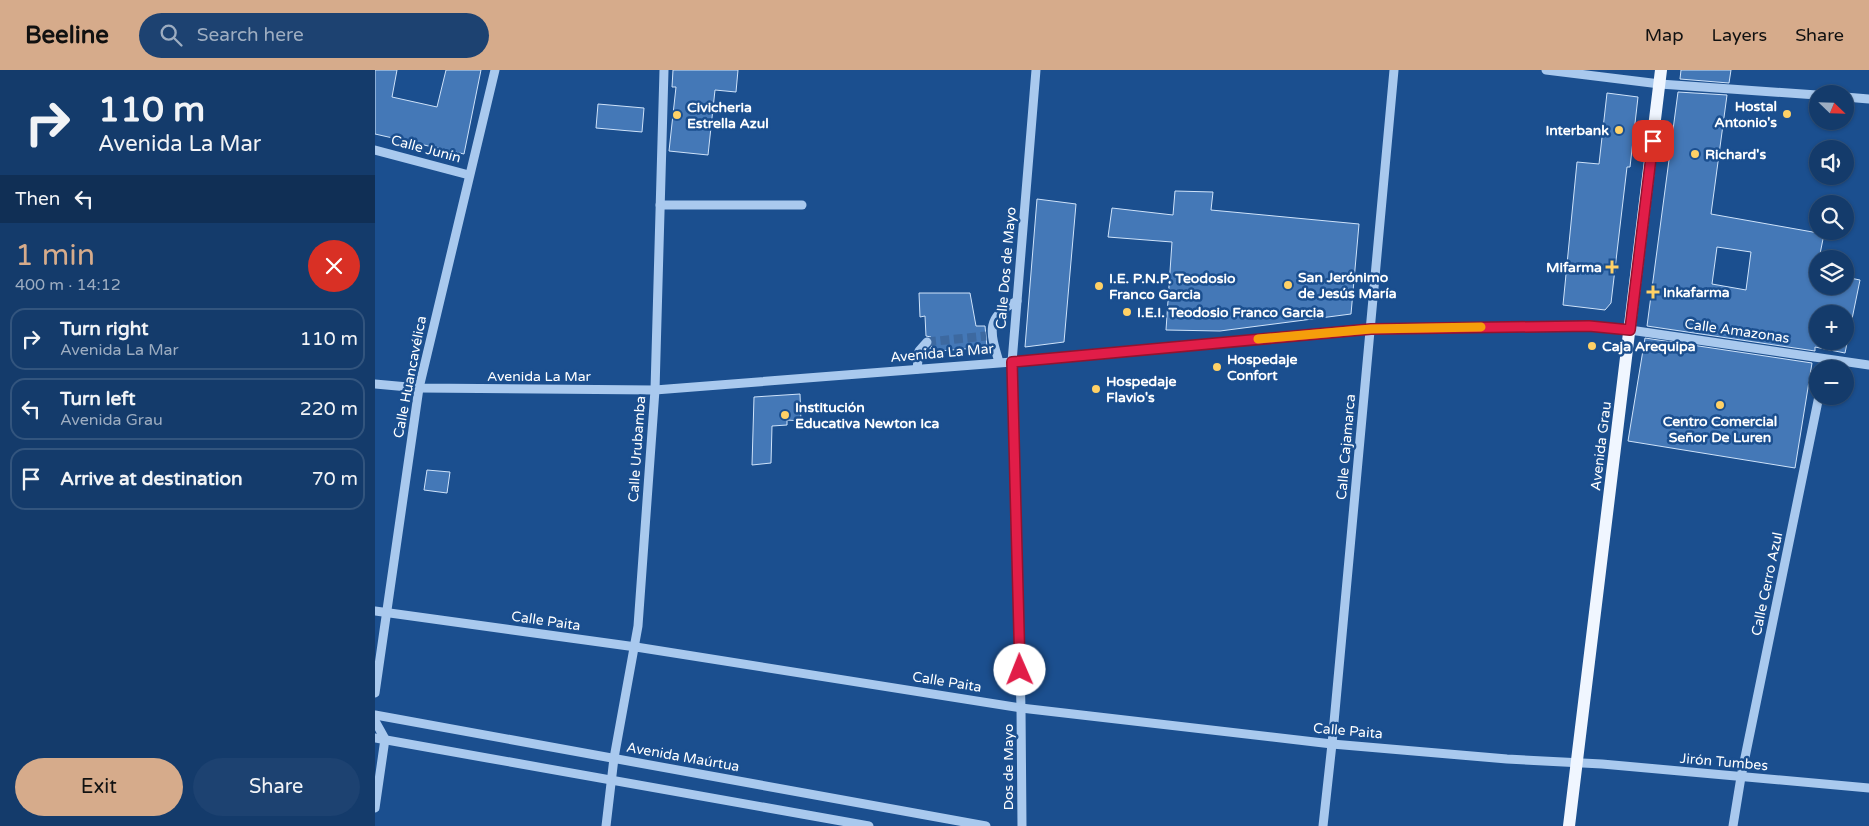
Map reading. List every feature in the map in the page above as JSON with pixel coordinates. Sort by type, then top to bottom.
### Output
[{"type":"main road","name":"Avenida Grau","points":[[1569,826],[1661,70]]},
{"type":"street","name":"Calle Huancavélica","points":[[375,693],[419,388],[495,70]]},
{"type":"street","name":"Calle Urubamba","points":[[606,826],[614,758],[636,647],[655,390],[664,70]]},
{"type":"street","name":"Calle Dos de Mayo","points":[[1021,708],[1012,362],[1036,70]]},
{"type":"street","name":"Calle Cajamarca","points":[[1323,826],[1394,70]]},
{"type":"street","points":[[1546,70],[1660,84],[1809,94]]},
{"type":"street","points":[[1854,98],[1869,99]]},
{"type":"street","name":"Calle Junín","points":[[375,150],[469,175]]},
{"type":"street","points":[[660,205],[802,205]]},
{"type":"street","points":[[999,362],[988,336],[993,322],[1004,307],[1017,301]]},
{"type":"street","name":"Avenida La Mar","points":[[375,384],[419,388],[655,390],[1012,362],[1371,329],[1589,326],[1630,330]]},
{"type":"street","name":"Calle Amazonas","points":[[1630,330],[1869,365]]},
{"type":"street","points":[[917,369],[919,351],[927,342]]},
{"type":"street","name":"Calle Cerro Azul","points":[[1733,826],[1741,777],[1817,405]]},
{"type":"street","name":"Calle Paita","points":[[375,611],[636,647],[1021,708],[1332,744],[1577,762]]},
{"type":"street","name":"Dos de Mayo","points":[[1021,708],[1022,826]]},
{"type":"street","name":"Avenida Maúrtua","points":[[375,715],[985,826]]},
{"type":"street","points":[[375,721],[385,739],[375,808]]},
{"type":"street","points":[[375,738],[869,826]]},
{"type":"street","name":"Jirón Tumbes","points":[[1577,762],[1869,788]]},
{"type":"building","points":[[375,70],[397,70],[392,97],[437,107],[446,70],[481,70],[464,154],[375,134]]},
{"type":"building","points":[[673,70],[738,70],[736,92],[715,90],[708,155],[669,151],[676,87],[672,87]]},
{"type":"building","points":[[1681,70],[1731,70],[1729,83],[1680,79]]},
{"type":"building","points":[[1678,92],[1727,95],[1711,214],[1809,231],[1809,240],[1823,240],[1821,250],[1809,250],[1809,295],[1854,295],[1854,279],[1860,280],[1854,309],[1854,305],[1809,305],[1809,350],[1815,351],[1647,326]],"holes":[[[1717,247],[1751,252],[1746,290],[1712,284]]]},
{"type":"building","points":[[1607,93],[1638,97],[1630,167],[1627,167],[1611,303],[1605,310],[1563,305],[1577,162],[1599,164]]},
{"type":"building","points":[[598,104],[644,108],[642,132],[596,128]]},
{"type":"building","name":"San Jerónimo de Jesús María","points":[[1175,191],[1213,192],[1211,210],[1359,224],[1351,314],[1220,331],[1166,330],[1172,242],[1108,237],[1112,208],[1173,215]]},
{"type":"building","points":[[1037,199],[1076,204],[1064,342],[1025,347]]},
{"type":"building","points":[[919,293],[970,293],[976,326],[985,326],[987,347],[928,352],[933,341],[931,337],[926,336],[925,316],[920,317]]},
{"type":"building","name":"Centro Comercial Señor De Luren","points":[[1645,338],[1809,363],[1809,382],[1795,468],[1628,441]]},
{"type":"building","points":[[1830,350],[1846,350],[1845,353]]},
{"type":"building","points":[[800,394],[801,421],[787,420],[787,425],[772,426],[771,463],[752,465],[754,397]]},
{"type":"building","points":[[427,470],[450,472],[447,493],[424,490]]},
{"type":"tunnel","points":[[927,342],[986,336]]},
{"type":"slow traffic","points":[[1258,339],[1371,329],[1481,327]]},
{"type":"place","name":"Hostal Antonio's","points":[[1787,114]]},
{"type":"place","name":"Civicheria Estrella Azul","points":[[677,115]]},
{"type":"place","name":"Interbank","points":[[1619,130]]},
{"type":"place","name":"Richard's","points":[[1695,154]]},
{"type":"place","name":"Mifarma","points":[[1612,267]]},
{"type":"place","name":"San Jerónimo de Jesús María","points":[[1288,285]]},
{"type":"place","name":"I.E. P.N.P. Teodosio Franco Garcia","points":[[1099,286]]},
{"type":"place","name":"Inkafarma","points":[[1653,292]]},
{"type":"place","name":"I.E.I. Teodosio Franco Garcia","points":[[1127,312]]},
{"type":"place","name":"Caja Arequipa","points":[[1592,346]]},
{"type":"place","name":"Hospedaje Confort","points":[[1217,367]]},
{"type":"place","name":"Hospedaje Flavio's","points":[[1096,389]]},
{"type":"place","name":"Centro Comercial Señor De Luren","points":[[1720,405]]},
{"type":"place","name":"Institución Educativa Newton Ica","points":[[785,415]]},
{"type":"route","points":[[1020,670],[1012,362],[1371,329],[1589,326],[1630,330],[1653,141]]}]
